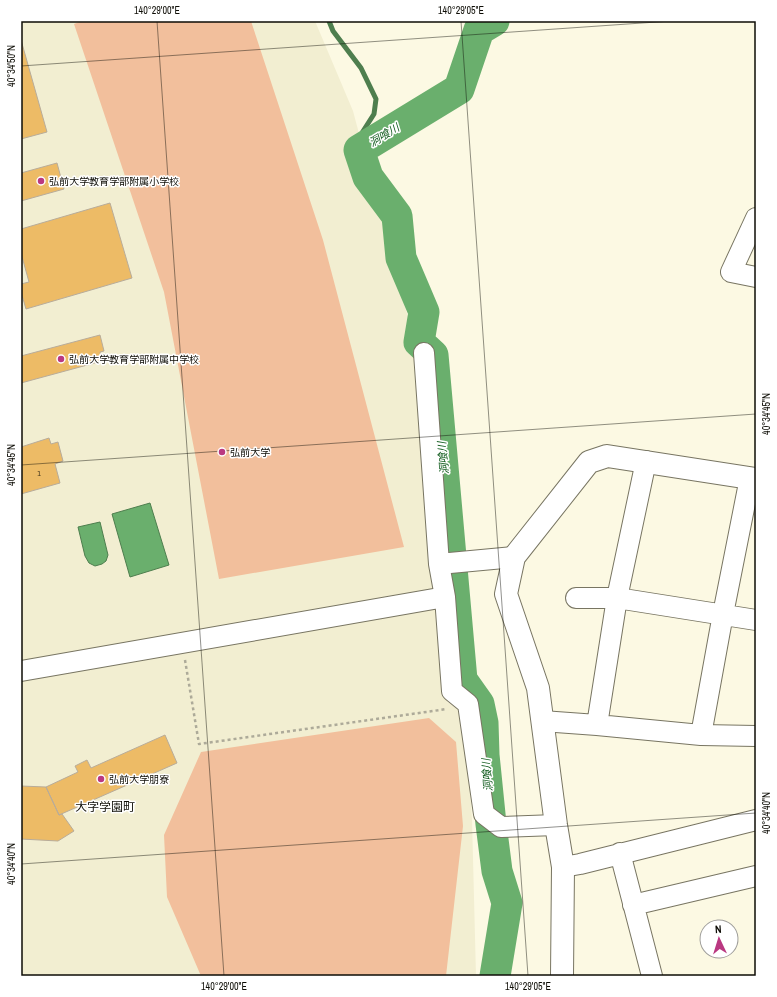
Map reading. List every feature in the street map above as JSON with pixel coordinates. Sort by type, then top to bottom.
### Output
[{"type":"street","points":[[756,218],[731,272],[756,276]]},
{"type":"street","points":[[424,353],[447,563],[445,597],[452,691],[468,704],[484,814],[501,827],[556,825]]},
{"type":"street","points":[[562,976],[563,867],[538,688],[506,594],[514,557],[589,462],[607,456],[753,478],[723,614],[701,735]]},
{"type":"street","points":[[597,725],[617,598],[646,461]]},
{"type":"street","points":[[447,563],[514,557]]},
{"type":"street","points":[[21,671],[445,597]]},
{"type":"street","points":[[576,598],[617,598],[756,620]]},
{"type":"street","points":[[542,721],[701,735],[756,736]]},
{"type":"street","points":[[563,867],[756,820]]},
{"type":"street","points":[[620,853],[652,976]]},
{"type":"street","points":[[634,904],[756,876]]},
{"type":"path","points":[[183,643],[199,744],[433,712],[468,704]]},
{"type":"shaded area","name":"弘前大学","points":[[21,21],[315,21],[353,111],[412,332],[432,572],[439,607],[447,702],[465,713],[472,819],[476,976],[21,976]]},
{"type":"shaded area","points":[[82,21],[251,21],[323,240],[404,547],[219,579],[164,292],[74,24]]},
{"type":"shaded area","points":[[150,503],[169,565],[130,577],[112,514]]},
{"type":"shaded area","points":[[100,522],[108,555],[106,561],[95,566],[89,563],[85,556],[78,527]]},
{"type":"shaded area","points":[[429,718],[456,742],[463,826],[446,976],[201,976],[167,897],[164,835],[201,752]]},
{"type":"building","points":[[21,40],[47,132],[21,139]]},
{"type":"building","name":"弘前大学教育学部附属小学校","points":[[57,163],[64,189],[21,201],[21,173]]},
{"type":"building","points":[[110,203],[132,278],[26,309],[21,292],[21,284],[29,282],[21,253],[21,229]]},
{"type":"building","name":"弘前大学教育学部附属中学校","points":[[100,335],[104,351],[100,352],[102,361],[21,383],[21,356]]},
{"type":"building","points":[[49,438],[51,444],[58,442],[63,461],[55,464],[60,483],[21,494],[21,447]]},
{"type":"building","name":"弘前大学朋寮","points":[[165,735],[177,763],[59,815],[46,787],[78,772],[75,766],[87,760],[91,768]]},
{"type":"building","points":[[21,786],[46,787],[59,815],[62,814],[74,831],[58,841],[21,839]]},
{"type":"waterway","points":[[329,21],[333,31],[361,68],[376,99],[374,114],[360,136],[359,150]]},
{"type":"waterway","name":"洞喰川","points":[[494,21],[479,30],[459,89],[359,150],[368,177],[397,216],[401,258],[424,312],[419,342],[433,355],[462,680],[479,704],[483,723],[484,755],[497,871],[507,903],[495,976]]},
{"type":"place","name":"弘前大学教育学部附属小学校","points":[[41,181]]},
{"type":"place","name":"弘前大学教育学部附属中学校","points":[[61,359]]},
{"type":"place","name":"弘前大学","points":[[222,452]]},
{"type":"place","name":"弘前大学朋寮","points":[[101,779]]},
{"type":"district","name":"大字学園町","points":[[105,807]]}]
